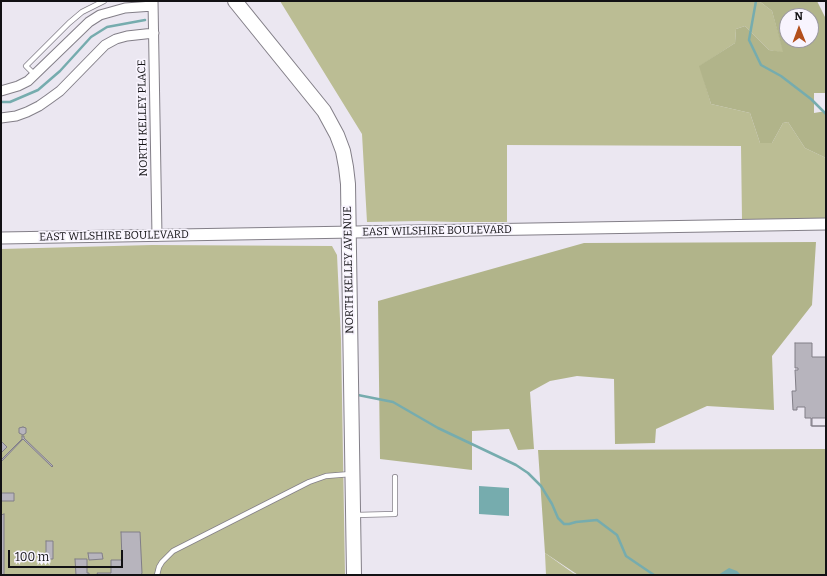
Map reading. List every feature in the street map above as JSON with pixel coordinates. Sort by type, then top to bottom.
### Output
[{"type":"main road","name":"NORTH KELLEY AVENUE","points":[[235,1],[324,111],[334,128],[343,151],[348,184],[354,575]]},
{"type":"street","points":[[1,91],[18,86],[28,81],[89,22],[100,15],[124,4],[153,4]]},
{"type":"street","name":"NORTH KELLEY PLACE","points":[[153,4],[157,236]]},
{"type":"street","points":[[1,118],[16,116],[27,112],[49,99],[105,45],[116,39],[127,36],[154,33]]},
{"type":"street","name":"EAST WILSHIRE BOULEVARD","points":[[1,238],[826,224]]},
{"type":"lane","points":[[35,75],[26,66],[78,16],[104,1]]},
{"type":"lane","points":[[157,575],[162,562],[173,551],[309,482],[326,476],[353,474]]},
{"type":"lane","points":[[353,516],[395,514],[395,477]]},
{"type":"green space","points":[[280,1],[759,1],[772,11],[779,36],[779,48],[783,48],[784,53],[769,50],[745,26],[736,29],[735,43],[700,66],[711,104],[750,113],[760,143],[772,143],[783,123],[788,122],[805,148],[826,158],[826,219],[742,220],[741,146],[507,145],[507,222],[367,222],[362,134]]},
{"type":"green space","points":[[759,1],[817,1],[826,19],[826,93],[814,93],[814,113],[826,111],[826,158],[805,148],[788,122],[783,123],[772,143],[760,143],[750,113],[711,104],[699,66],[735,43],[736,29],[745,26],[769,50],[783,52],[782,48],[819,48],[819,8],[779,8],[779,37],[772,11]]},
{"type":"green space","points":[[816,242],[812,305],[772,356],[774,410],[707,406],[656,429],[655,443],[615,444],[614,379],[577,376],[550,381],[530,392],[534,449],[518,450],[509,429],[472,431],[472,470],[380,459],[378,301],[584,243]]},
{"type":"green space","points":[[152,245],[332,246],[337,255],[341,340],[345,575],[1,575],[1,249]]},
{"type":"green space","points":[[826,449],[826,575],[578,575],[545,553],[538,450]]},
{"type":"green space","points":[[545,553],[573,573],[578,575],[546,575]]},
{"type":"water","points":[[479,486],[509,488],[509,516],[479,514]]},
{"type":"water","points":[[729,568],[737,571],[741,575],[718,575]]},
{"type":"building","points":[[795,343],[812,343],[812,357],[826,357],[826,418],[812,418],[812,426],[811,418],[805,418],[805,407],[797,407],[797,410],[793,410],[792,391],[796,391],[795,370],[798,370],[798,368],[795,368]]},
{"type":"building","points":[[19,428],[26,428],[26,433],[23,435],[19,433]]},
{"type":"building","points":[[22,436],[24,436],[24,438],[53,466],[52,467],[23,439],[1,462],[1,460],[22,439]]},
{"type":"building","points":[[1,441],[7,447],[1,453]]},
{"type":"building","points":[[1,493],[14,493],[14,501],[1,501]]},
{"type":"building","points":[[4,514],[4,575],[1,575],[1,515]]},
{"type":"building","points":[[121,532],[140,532],[141,575],[98,575],[97,573],[111,573],[111,560],[122,560]]},
{"type":"building","points":[[46,541],[53,541],[53,559],[46,559]]},
{"type":"building","points":[[88,553],[102,553],[103,559],[89,560]]},
{"type":"building","points":[[75,559],[87,559],[87,573],[89,573],[89,575],[76,575]]},
{"type":"waterway","points":[[756,1],[749,40],[761,65],[781,76],[811,99],[826,114]]},
{"type":"waterway","points":[[1,102],[10,102],[38,90],[60,71],[91,37],[107,27],[145,20]]},
{"type":"waterway","points":[[358,395],[393,402],[438,428],[516,465],[528,473],[541,486],[552,504],[558,518],[564,524],[597,520],[617,535],[626,556],[654,575]]}]
